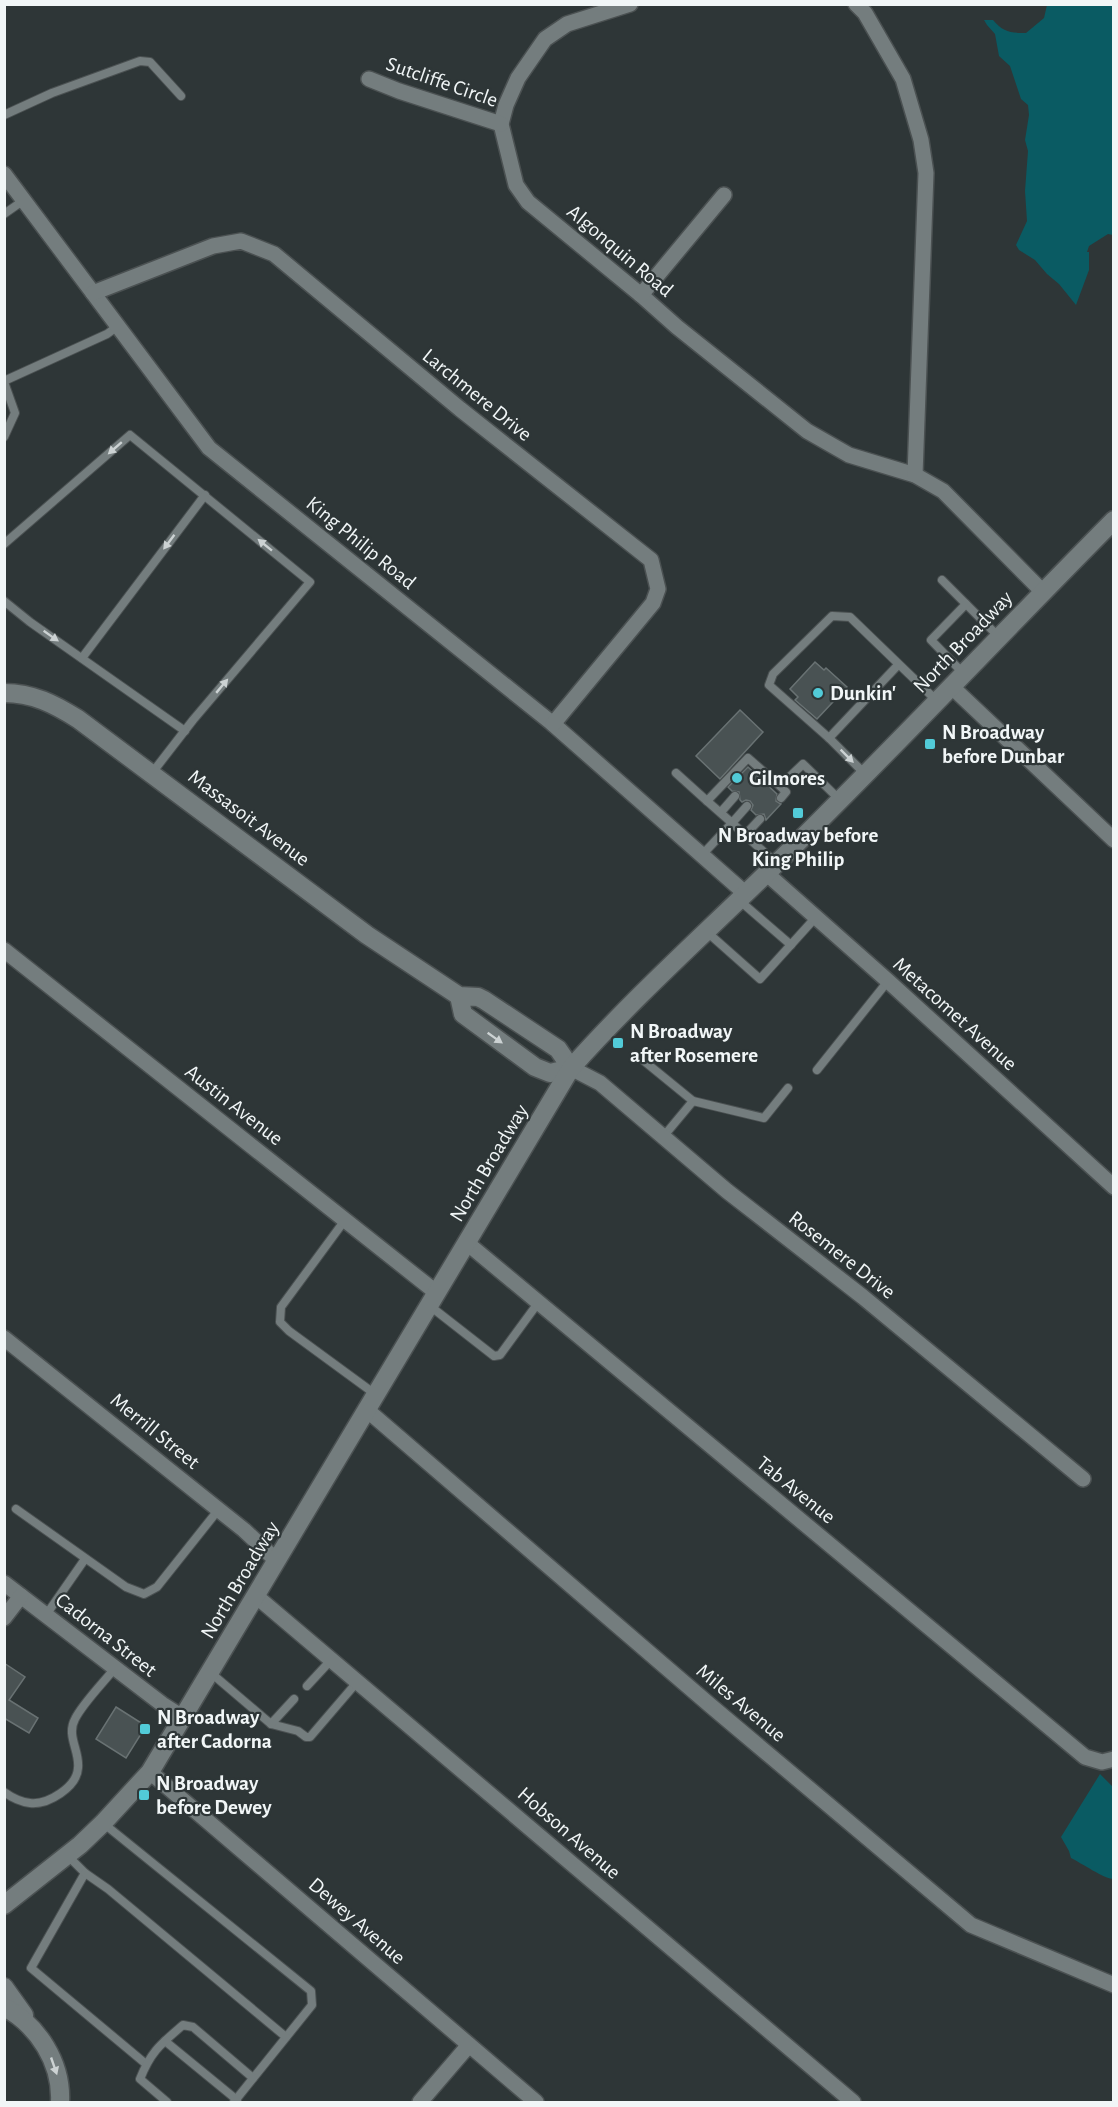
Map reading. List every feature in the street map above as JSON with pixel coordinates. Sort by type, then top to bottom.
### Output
[{"type":"main road","name":"North Broadway","points":[[4,1905],[68,1856],[104,1823],[150,1772],[571,1068],[607,1028],[743,897],[958,681],[1113,520]]},
{"type":"main road","name":"Massasoit Avenue","points":[[4,693],[31,696],[58,707],[87,725],[367,935],[459,996],[478,997],[484,1000],[558,1049],[571,1068],[550,1073],[535,1067],[464,1014],[459,996]]},
{"type":"main road","points":[[4,1986],[42,2040],[55,2068],[60,2103]]},
{"type":"main road","points":[[4,2007],[20,2017],[42,2040]]},
{"type":"street","points":[[501,124],[506,105],[518,78],[545,39],[567,24],[630,4]]},
{"type":"street","points":[[856,4],[865,13],[903,79],[921,140],[926,173],[915,475]]},
{"type":"street","name":"Sutcliffe Circle","points":[[369,79],[501,124]]},
{"type":"street","name":"Algonquin Road","points":[[501,124],[516,185],[528,202],[807,431],[849,455],[915,475],[943,491],[1043,592]]},
{"type":"street","name":"King Philip Road","points":[[4,174],[201,439],[218,456],[553,724],[702,855],[743,897]]},
{"type":"street","points":[[641,295],[724,195]]},
{"type":"street","name":"Larchmere Drive","points":[[93,293],[213,246],[241,241],[274,254],[460,409],[651,560],[658,589],[653,603],[553,724]]},
{"type":"street","points":[[958,681],[1113,840]]},
{"type":"street","name":"Metacomet Avenue","points":[[771,869],[816,917],[1113,1187]]},
{"type":"street","name":"Austin Avenue","points":[[4,950],[345,1220],[434,1299]]},
{"type":"street","name":"Rosemere Drive","points":[[571,1068],[600,1083],[727,1191],[863,1297],[1083,1479]]},
{"type":"street","name":"Tab Avenue","points":[[467,1243],[1085,1757],[1108,1761]]},
{"type":"street","name":"Merrill Street","points":[[4,1338],[219,1509],[277,1561]]},
{"type":"street","name":"Miles Avenue","points":[[372,1402],[711,1706],[971,1925],[1113,1985]]},
{"type":"street","name":"Cadorna Street","points":[[4,1583],[162,1704],[184,1718]]},
{"type":"street","points":[[4,1618],[21,1596]]},
{"type":"street","name":"Hobson Avenue","points":[[256,1596],[853,2103]]},
{"type":"street","name":"Dewey Avenue","points":[[150,1772],[536,2103]]},
{"type":"street","points":[[420,2103],[469,2045]]},
{"type":"lane","points":[[4,115],[52,93],[140,61],[150,62],[181,96]]},
{"type":"lane","points":[[4,214],[24,200]]},
{"type":"lane","points":[[4,437],[15,412],[4,381],[106,334],[118,326]]},
{"type":"lane","points":[[4,544],[130,435],[310,582],[152,773]]},
{"type":"lane","points":[[82,658],[205,495]]},
{"type":"lane","points":[[942,580],[999,637]]},
{"type":"lane","points":[[4,601],[185,731]]},
{"type":"lane","points":[[958,681],[931,640],[966,604]]},
{"type":"lane","points":[[865,774],[770,685],[773,674],[832,616],[850,617],[937,702]]},
{"type":"lane","points":[[829,738],[898,665]]},
{"type":"lane","points":[[707,801],[748,758],[769,782],[780,786],[786,792],[781,798]]},
{"type":"lane","points":[[780,786],[802,764],[840,800]]},
{"type":"lane","points":[[676,773],[745,835],[771,869]]},
{"type":"lane","points":[[721,812],[735,796]]},
{"type":"lane","points":[[702,855],[747,806]]},
{"type":"lane","points":[[745,835],[760,819]]},
{"type":"lane","points":[[743,897],[791,945]]},
{"type":"lane","points":[[707,932],[760,979],[816,917]]},
{"type":"lane","points":[[817,1070],[888,981]]},
{"type":"lane","points":[[644,1061],[693,1101],[764,1118],[788,1088]]},
{"type":"lane","points":[[663,1137],[693,1101]]},
{"type":"lane","points":[[345,1220],[281,1307],[280,1322],[372,1402]]},
{"type":"lane","points":[[434,1299],[494,1356],[500,1355],[538,1303]]},
{"type":"lane","points":[[16,1509],[126,1587],[144,1594],[157,1587],[219,1509]]},
{"type":"lane","points":[[46,1615],[85,1559]]},
{"type":"lane","points":[[307,1686],[332,1659]]},
{"type":"lane","points":[[4,1792],[10,1797],[30,1803],[46,1801],[74,1781],[79,1759],[72,1741],[71,1731],[74,1719],[115,1668]]},
{"type":"lane","points":[[211,1673],[271,1724],[298,1731],[306,1737],[310,1737],[358,1681]]},
{"type":"lane","points":[[271,1724],[294,1699]]},
{"type":"lane","points":[[104,1823],[311,1991],[312,2005],[236,2101],[165,2041]]},
{"type":"lane","points":[[68,1856],[85,1873],[108,1889],[286,2037]]},
{"type":"lane","points":[[85,1873],[30,1968],[146,2064]]},
{"type":"lane","points":[[167,2103],[140,2079],[157,2047],[183,2025],[193,2027],[253,2079]]},
{"type":"shaded area","points":[[1047,5],[1113,5],[1113,235],[1108,234],[1089,246],[1087,252],[1089,252],[1089,270],[1076,305],[1035,260],[1019,250],[1016,245],[1027,221],[1025,191],[1028,151],[1025,140],[1029,115],[1028,105],[1021,99],[1010,66],[999,56],[995,34],[984,20],[993,20],[1007,31],[1026,33],[1044,18]]},
{"type":"shaded area","points":[[1100,1774],[1113,1787],[1113,1879],[1071,1858],[1061,1837]]},
{"type":"building","name":"Dunkin'","points":[[815,662],[824,670],[826,668],[847,687],[817,719],[795,700],[798,697],[790,689]]},
{"type":"building","points":[[740,710],[763,732],[720,779],[696,756]]},
{"type":"building","points":[[748,767],[777,794],[776,801],[781,804],[766,820],[764,814],[756,815],[751,810],[753,805],[750,801],[742,802],[739,792],[732,791],[728,787]]},
{"type":"building","points":[[4,1663],[25,1677],[9,1700],[38,1718],[29,1733],[4,1718]]},
{"type":"building","points":[[116,1707],[146,1726],[126,1758],[96,1739]]},
{"type":"place","name":"Dunkin'","points":[[818,693]]},
{"type":"place","name":"N Broadway before Dunbar","points":[[930,744]]},
{"type":"place","name":"Gilmores","points":[[737,778]]},
{"type":"place","name":"N Broadway before King Philip","points":[[798,813]]},
{"type":"place","name":"N Broadway after Rosemere","points":[[618,1043]]},
{"type":"place","name":"N Broadway after Cadorna","points":[[145,1729]]},
{"type":"place","name":"N Broadway before Dewey","points":[[144,1795]]}]
